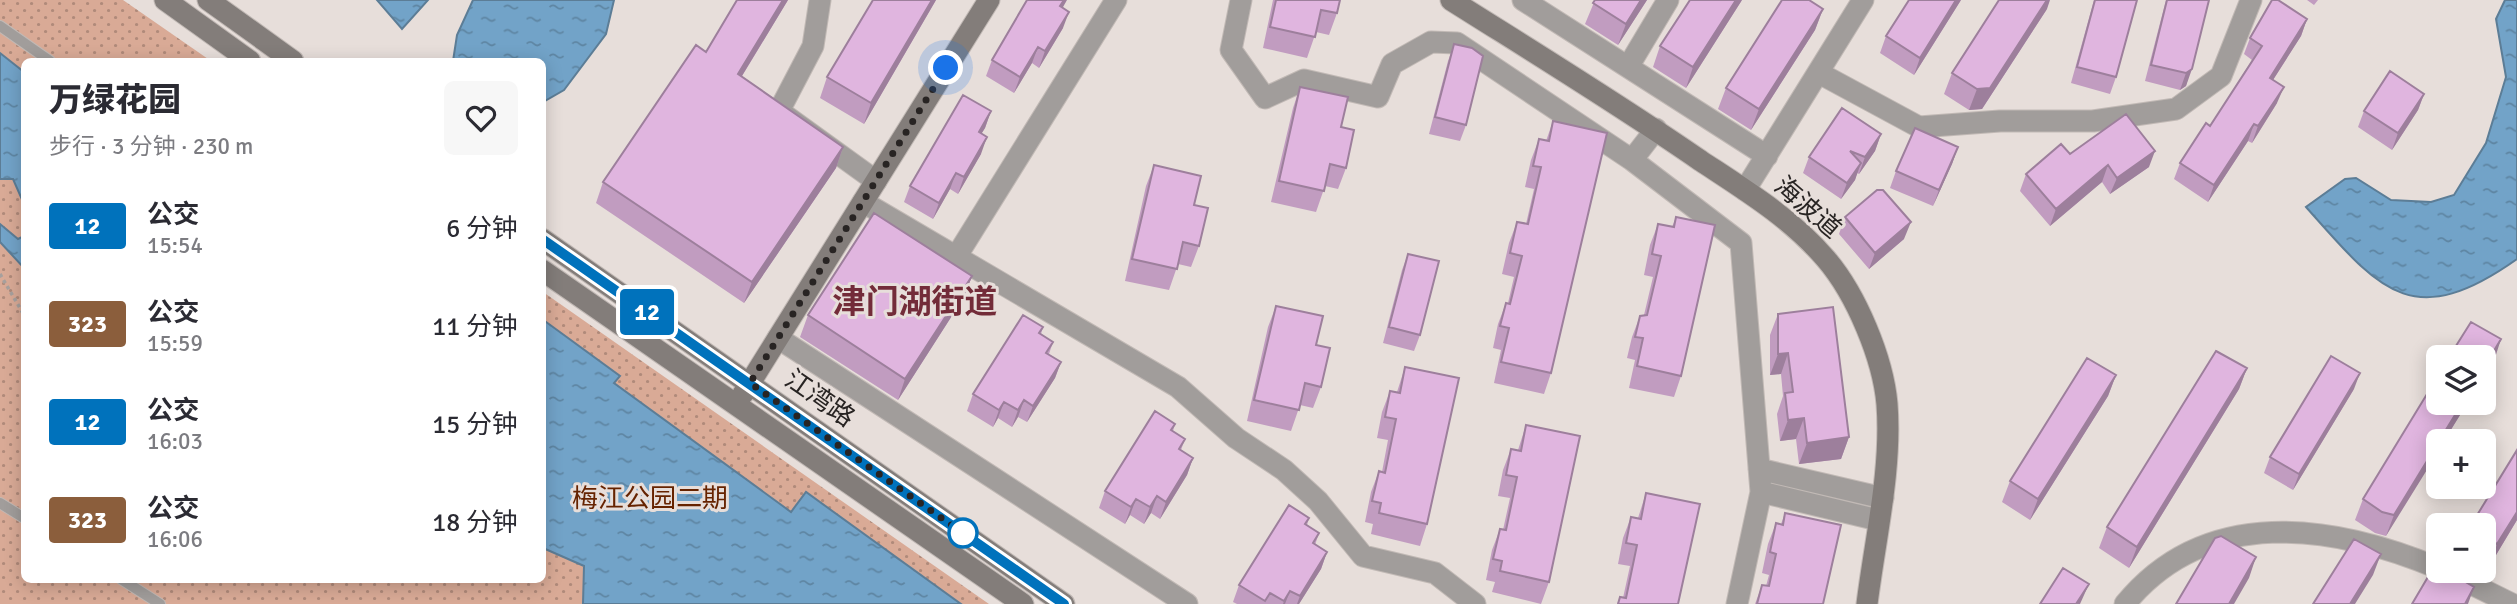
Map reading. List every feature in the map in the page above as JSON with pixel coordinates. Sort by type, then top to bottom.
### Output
[{"type":"main road","points":[[165,0],[246,58]]},
{"type":"main road","points":[[208,0],[289,58]]},
{"type":"main road","points":[[736,405],[989,0]]},
{"type":"main road","name":"海波道","points":[[1451,0],[1656,129],[1745,190],[1785,218],[1827,260],[1858,307],[1873,346],[1887,402],[1882,498],[1867,604]]},
{"type":"main road","name":"江湾路","points":[[546,242],[1064,604]]},
{"type":"main road","name":"江湾路","points":[[546,273],[1023,604]]},
{"type":"street","points":[[820,0],[814,46],[779,111],[876,181]]},
{"type":"street","points":[[957,257],[1116,0]]},
{"type":"street","points":[[1241,0],[1231,50],[1265,98],[1304,80],[1378,97],[1392,64],[1431,42],[1457,43],[1632,160],[1741,243],[1761,492],[1737,604]]},
{"type":"street","points":[[1523,0],[1767,156]]},
{"type":"street","points":[[1628,67],[1668,0]]},
{"type":"street","points":[[1745,190],[1863,0]]},
{"type":"street","points":[[1819,73],[1919,127],[2000,121],[2093,121],[2176,109],[2221,76],[2251,0]]},
{"type":"street","points":[[1632,160],[1656,129]]},
{"type":"street","points":[[863,202],[1178,387],[1236,438],[1284,470],[1318,501],[1363,556],[1436,573],[1475,604]]},
{"type":"street","points":[[778,338],[1187,604]]},
{"type":"street","points":[[1759,469],[1882,498]]},
{"type":"street","points":[[1761,492],[1878,520]]},
{"type":"street","points":[[2124,604],[2151,578],[2188,553],[2228,537],[2261,531],[2287,531],[2349,541],[2426,566]]},
{"type":"street","points":[[2468,583],[2512,604]]},
{"type":"lane","points":[[0,26],[46,58]]},
{"type":"lane","points":[[0,503],[21,517]]},
{"type":"lane","points":[[127,583],[160,604]]},
{"type":"path","points":[[0,274],[21,310]]},
{"type":"green space","name":"梅江公园二期","points":[[0,0],[123,0],[207,58],[21,58],[21,583],[546,583],[546,294],[989,604],[0,604]]},
{"type":"water","points":[[377,0],[428,0],[402,29]]},
{"type":"water","points":[[473,0],[614,0],[606,34],[564,90],[546,100],[546,58],[453,58],[457,35]]},
{"type":"water","points":[[2505,0],[2517,0],[2517,259],[2480,282],[2450,294],[2423,297],[2399,292],[2377,279],[2355,260],[2306,207],[2345,179],[2356,178],[2391,200],[2431,202],[2454,195],[2486,143],[2506,77],[2496,19]]},
{"type":"water","points":[[0,53],[21,70],[21,197],[13,179],[0,179]]},
{"type":"water","points":[[0,224],[18,239],[21,238],[21,265],[0,242]]},
{"type":"water","points":[[546,322],[620,376],[614,383],[791,512],[806,492],[961,604],[583,604],[584,566],[546,549]]},
{"type":"building","points":[[737,0],[783,0],[738,74],[843,147],[752,282],[603,182],[696,45],[706,52]]},
{"type":"building","points":[[873,0],[932,0],[871,103],[827,77]]},
{"type":"building","points":[[1027,0],[1064,0],[1060,6],[1069,12],[1045,51],[1038,47],[1020,77],[992,60]]},
{"type":"building","points":[[1276,0],[1340,0],[1337,13],[1321,10],[1315,37],[1270,27]]},
{"type":"building","points":[[1595,0],[1641,0],[1626,24],[1593,3]]},
{"type":"building","points":[[1690,0],[1736,0],[1693,67],[1660,46]]},
{"type":"building","points":[[1782,0],[1809,0],[1823,9],[1759,109],[1726,88]]},
{"type":"building","points":[[1909,0],[1956,0],[1920,58],[1886,36]]},
{"type":"building","points":[[1999,0],[2047,0],[1990,88],[1977,89],[1952,73]]},
{"type":"building","points":[[2095,0],[2137,0],[2116,77],[2077,67]]},
{"type":"building","points":[[2167,0],[2209,0],[2192,69],[2186,73],[2151,65]]},
{"type":"building","points":[[2272,0],[2278,0],[2307,19],[2270,78],[2284,87],[2258,126],[2254,124],[2214,185],[2180,163],[2206,123],[2210,126],[2262,46],[2250,38]]},
{"type":"building","points":[[1454,44],[1472,48],[1483,56],[1466,125],[1435,117]]},
{"type":"building","points":[[2390,71],[2424,94],[2398,133],[2364,111]]},
{"type":"building","points":[[1300,87],[1348,97],[1341,127],[1354,130],[1346,168],[1330,164],[1324,191],[1279,181]]},
{"type":"building","points":[[963,95],[991,111],[979,132],[987,137],[964,177],[956,173],[939,203],[910,186]]},
{"type":"building","points":[[1842,108],[1881,134],[1865,157],[1850,151],[1861,163],[1847,183],[1809,157]]},
{"type":"building","points":[[2126,114],[2155,151],[2117,178],[2108,165],[2056,209],[2026,174],[2061,144],[2070,154]]},
{"type":"building","points":[[1553,121],[1607,133],[1551,373],[1501,362],[1509,328],[1500,326],[1506,303],[1510,304],[1522,256],[1510,253],[1517,222],[1528,224],[1541,167],[1533,166],[1539,139],[1549,141]]},
{"type":"building","points":[[1915,128],[1958,147],[1939,190],[1896,171]]},
{"type":"building","points":[[1154,165],[1201,176],[1194,205],[1208,208],[1199,246],[1183,242],[1177,269],[1132,259]]},
{"type":"building","points":[[1877,190],[1883,190],[1911,222],[1875,253],[1845,217]]},
{"type":"building","points":[[874,213],[972,276],[905,379],[808,315]]},
{"type":"building","points":[[1676,217],[1715,225],[1681,376],[1637,366],[1643,338],[1635,337],[1640,316],[1647,315],[1661,256],[1652,254],[1658,224],[1674,227]]},
{"type":"building","points":[[1408,254],[1439,261],[1420,335],[1389,327]]},
{"type":"building","points":[[1276,306],[1323,316],[1316,345],[1330,348],[1321,387],[1305,383],[1299,410],[1254,400]]},
{"type":"building","points":[[1833,307],[1849,437],[1807,443],[1804,418],[1788,420],[1785,393],[1793,392],[1788,353],[1778,354],[1778,314]]},
{"type":"building","points":[[1023,315],[1043,327],[1039,333],[1053,342],[1046,353],[1061,362],[1033,406],[1024,400],[1018,410],[1004,402],[999,410],[973,394]]},
{"type":"building","points":[[2471,322],[2501,339],[2496,347],[2496,345],[2457,345]]},
{"type":"building","points":[[2216,351],[2247,368],[2137,547],[2107,527]]},
{"type":"building","points":[[2331,356],[2360,373],[2299,474],[2270,457]]},
{"type":"building","points":[[2087,358],[2116,375],[2038,499],[2010,481]]},
{"type":"building","points":[[1405,367],[1459,378],[1427,524],[1379,513],[1381,503],[1372,501],[1379,471],[1385,473],[1396,419],[1385,417],[1390,391],[1400,393]]},
{"type":"building","points":[[2426,396],[2426,415],[2455,415],[2446,429],[2426,429],[2426,463],[2394,515],[2382,512],[2363,499]]},
{"type":"building","points":[[1155,411],[1175,424],[1171,430],[1185,439],[1179,449],[1193,458],[1166,502],[1157,496],[1150,507],[1136,499],[1131,507],[1105,491]]},
{"type":"building","points":[[1526,425],[1580,436],[1549,582],[1500,571],[1502,561],[1493,559],[1500,529],[1506,530],[1517,477],[1506,475],[1511,449],[1521,451]]},
{"type":"building","points":[[2517,450],[2517,512],[2497,544],[2496,513],[2478,513],[2487,499],[2496,499],[2496,484]]},
{"type":"building","points":[[1646,493],[1700,504],[1678,604],[1618,604],[1620,597],[1626,598],[1637,545],[1626,543],[1631,517],[1641,519]]},
{"type":"building","points":[[1289,505],[1309,518],[1305,524],[1319,533],[1313,543],[1327,552],[1300,596],[1290,591],[1284,601],[1270,593],[1265,601],[1239,585]]},
{"type":"building","points":[[1785,513],[1841,525],[1823,604],[1757,604],[1762,585],[1769,586],[1776,554],[1770,552],[1776,523],[1783,525]]},
{"type":"building","points":[[2221,536],[2256,557],[2229,604],[2176,604],[2215,538]]},
{"type":"building","points":[[2354,539],[2381,554],[2350,604],[2313,604]]},
{"type":"building","points":[[2063,568],[2089,584],[2076,604],[2040,604]]},
{"type":"building","points":[[2426,580],[2426,583],[2467,583],[2474,587],[2465,604],[2412,604]]},
{"type":"bus line","name":"12","points":[[546,242],[1064,604]]},
{"type":"district","name":"津门湖街道","points":[[915,301]]},
{"type":"route","points":[[946,68],[750,383],[974,541],[963,533]]}]
